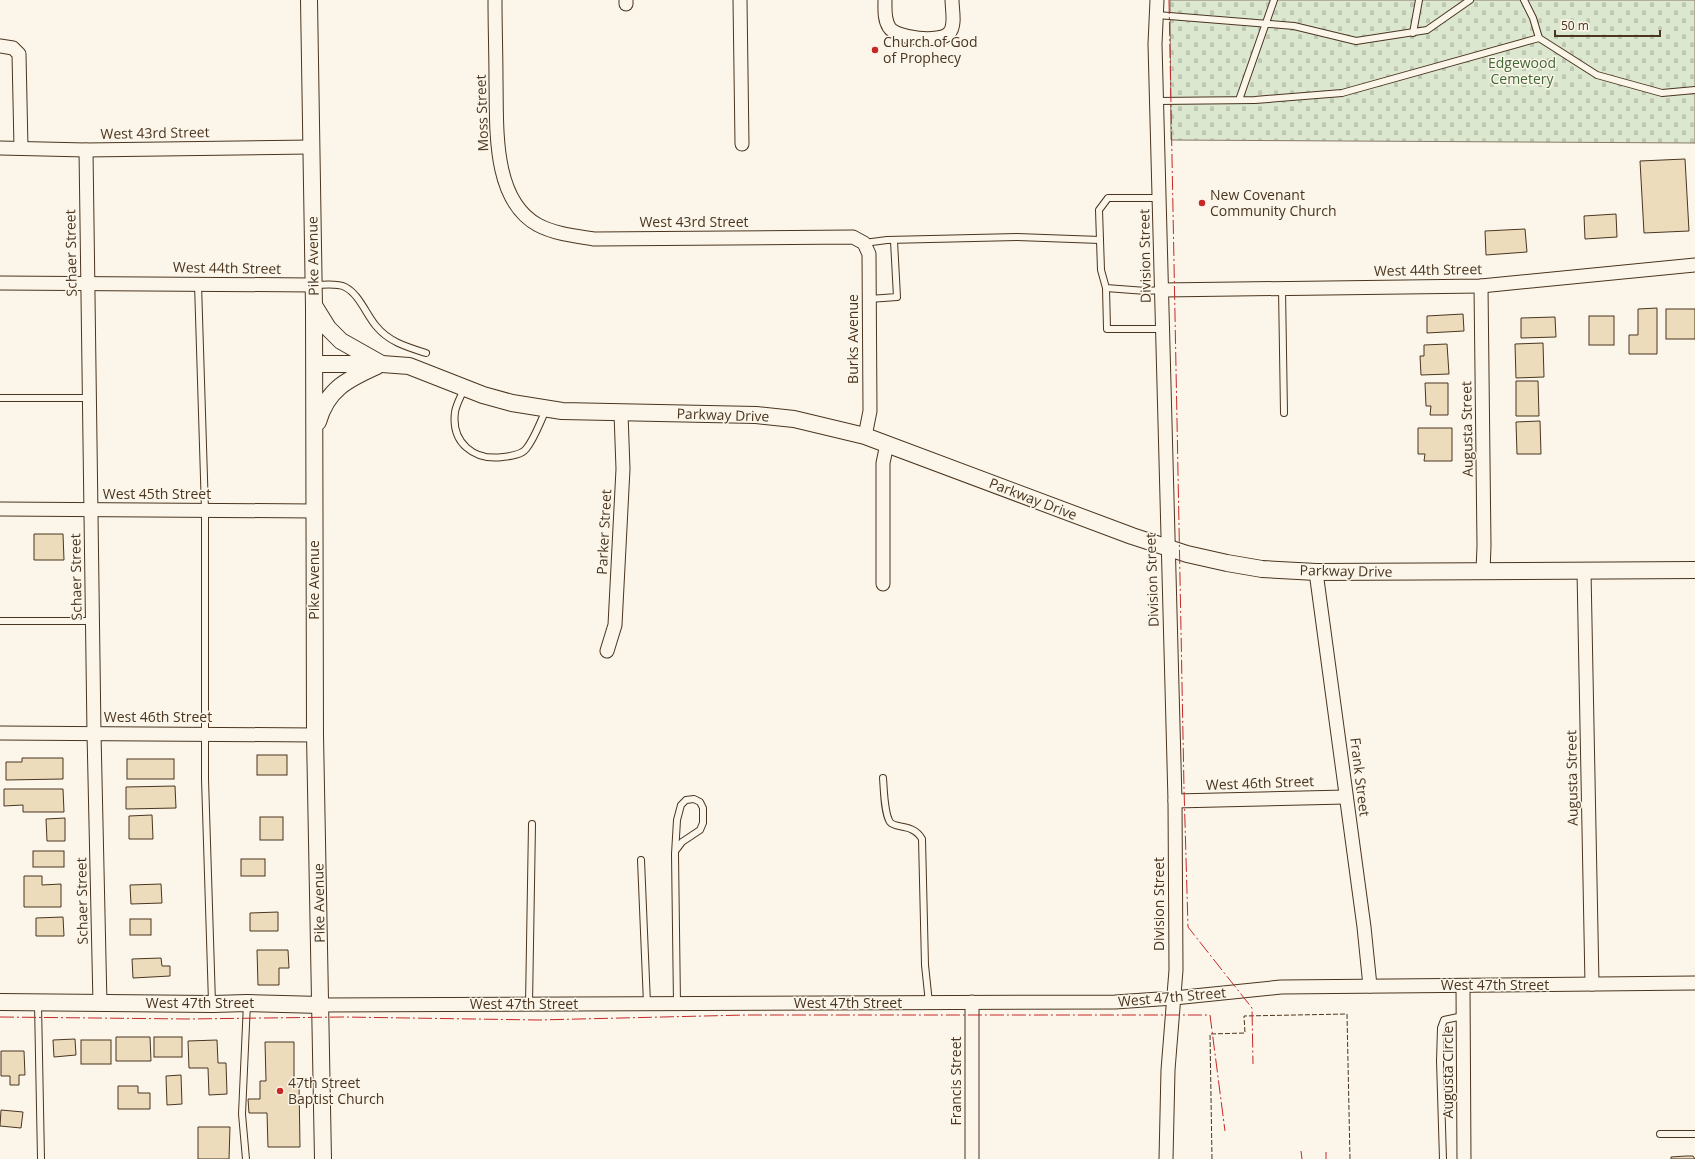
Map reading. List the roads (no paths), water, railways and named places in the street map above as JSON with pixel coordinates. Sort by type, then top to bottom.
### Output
[{"type":"street","name":"Pike Avenue","points":[[309,0],[315,364],[315,735],[323,1159]]},
{"type":"street","name":"Moss Street","points":[[495,0],[498,150],[500,164],[508,188],[515,201],[528,217]]},
{"type":"street","points":[[740,0],[742,144]]},
{"type":"street","points":[[885,0],[885,17],[889,27],[894,33],[912,38],[944,37],[950,33],[953,24],[952,0]]},
{"type":"street","name":"Division Street","points":[[1157,0],[1159,198],[1167,548],[1175,801],[1176,970],[1168,1070],[1166,1159]]},
{"type":"street","points":[[0,46],[7,46],[17,51],[20,60],[21,148]]},
{"type":"street","name":"West 43rd Street","points":[[0,148],[86,150],[311,147]]},
{"type":"street","name":"Schaer Street","points":[[86,150],[94,733],[100,1004]]},
{"type":"street","name":"West 43rd Street","points":[[528,217],[538,225],[551,230],[572,236],[594,239],[853,237],[864,243]]},
{"type":"street","name":"Burks Avenue","points":[[864,243],[869,254],[870,412],[865,436]]},
{"type":"street","name":"West 44th Street","points":[[1162,290],[1481,286],[1695,265]]},
{"type":"street","name":"West 44th Street","points":[[0,283],[198,283],[313,285]]},
{"type":"street","name":"Augusta Street","points":[[1481,286],[1483,571]]},
{"type":"street","name":"Parkway Drive","points":[[314,307],[328,328],[341,341],[382,364]]},
{"type":"street","name":"Parkway Drive","points":[[315,364],[382,364],[409,366],[464,389],[512,403],[546,409],[620,413],[756,415],[794,419],[865,436],[1167,548],[1227,563],[1262,569],[1316,572],[1695,570]]},
{"type":"street","name":"Parkway Drive","points":[[314,435],[322,409],[334,391],[351,378],[382,364]]},
{"type":"street","name":"Parker Street","points":[[607,651],[615,625],[623,469],[620,413]]},
{"type":"street","points":[[883,584],[883,463],[887,444]]},
{"type":"street","name":"West 45th Street","points":[[0,509],[314,511]]},
{"type":"street","name":"Augusta Street","points":[[1584,571],[1592,984]]},
{"type":"street","name":"Frank Street","points":[[1316,572],[1364,927],[1370,986]]},
{"type":"street","name":"West 46th Street","points":[[0,733],[205,733],[315,735]]},
{"type":"street","name":"West 46th Street","points":[[1175,801],[1346,797]]},
{"type":"street","name":"West 47th Street","points":[[0,1002],[100,1004],[247,1003],[321,1005],[1115,1002],[1174,998],[1281,987],[1695,983]]},
{"type":"street","name":"Augusta Circle","points":[[1463,986],[1464,1159]]},
{"type":"street","name":"Francis Street","points":[[972,1002],[972,1159]]},
{"type":"lane","points":[[1239,100],[1243,84],[1274,0]]},
{"type":"lane","points":[[1413,32],[1419,0]]},
{"type":"lane","points":[[1157,15],[1294,26],[1356,41],[1427,30],[1470,0]]},
{"type":"lane","points":[[1524,0],[1533,18],[1539,38],[1596,75],[1662,93],[1695,90]]},
{"type":"lane","points":[[1157,101],[1255,100],[1342,93],[1539,38]]},
{"type":"lane","points":[[1159,198],[1108,198],[1099,210],[1101,270],[1106,288],[1107,329],[1162,329]]},
{"type":"lane","points":[[864,243],[1018,237],[1100,240]]},
{"type":"lane","points":[[869,299],[897,297],[894,241]]},
{"type":"lane","points":[[198,283],[205,510],[205,733],[212,1004]]},
{"type":"lane","name":"West 44th Street","points":[[313,285],[338,285],[346,287],[376,326],[386,335],[404,346],[426,353]]},
{"type":"lane","points":[[1106,288],[1146,291],[1162,290]]},
{"type":"lane","points":[[1282,289],[1284,413]]},
{"type":"lane","points":[[464,389],[455,412],[456,427],[461,442],[468,451],[480,456],[495,458],[515,455],[525,450],[546,409]]},
{"type":"lane","points":[[0,398],[90,398]]},
{"type":"lane","points":[[0,621],[93,621]]},
{"type":"lane","points":[[883,778],[886,805],[890,822],[894,825],[910,828],[922,839],[923,923],[929,1003]]},
{"type":"lane","points":[[676,850],[682,842],[700,830],[703,823],[703,808],[700,802],[694,799],[686,800],[678,810],[676,850],[677,1004]]},
{"type":"lane","points":[[529,1004],[532,824]]},
{"type":"lane","points":[[641,860],[647,1004]]},
{"type":"lane","points":[[38,1002],[41,1159]]},
{"type":"lane","points":[[246,1159],[242,1114],[247,1003]]},
{"type":"lane","points":[[1443,1159],[1440,1061],[1441,1028],[1444,1020],[1463,1016]]},
{"type":"lane","points":[[1660,1134],[1695,1134]]},
{"type":"place","name":"Church of God of Prophecy","points":[[875,50]]},
{"type":"place","name":"New Covenant Community Church","points":[[1202,203]]},
{"type":"place","name":"47th Street Baptist Church","points":[[280,1091]]},
{"type":"park label","name":"Edgewood Cemetery","points":[[1522,72]]}]
